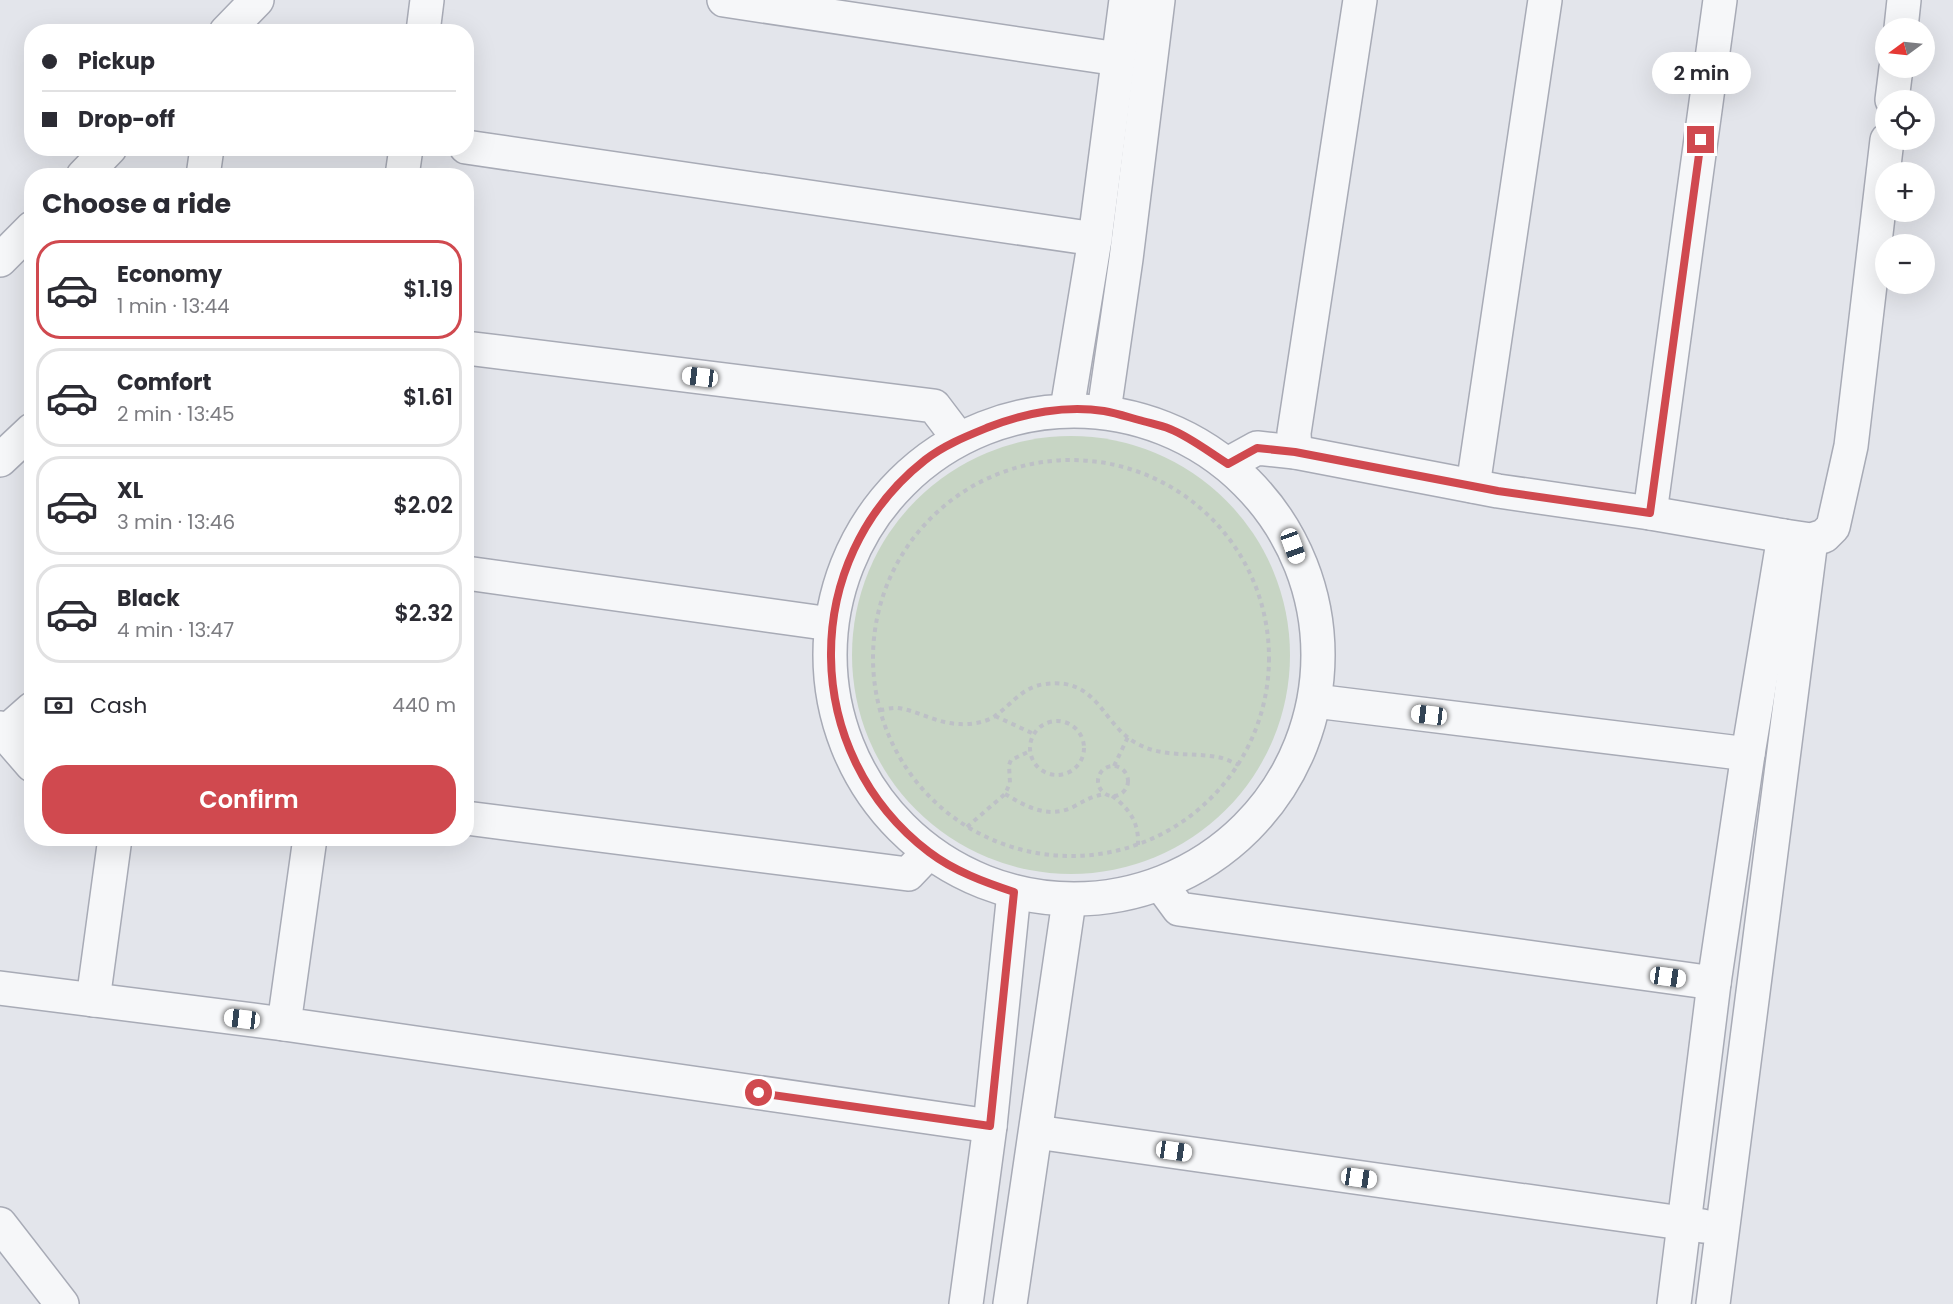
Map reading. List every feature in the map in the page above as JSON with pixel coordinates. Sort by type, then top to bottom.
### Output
[{"type":"street","points":[[234,24],[257,0]]},
{"type":"street","points":[[424,24],[427,0]]},
{"type":"street","points":[[724,0],[1118,59]]},
{"type":"street","points":[[1066,410],[1095,240],[1126,0]]},
{"type":"street","points":[[1104,411],[1126,259],[1158,0]]},
{"type":"street","points":[[1295,452],[1294,433],[1360,0]]},
{"type":"street","points":[[1473,486],[1545,0]]},
{"type":"street","points":[[1650,513],[1720,0]]},
{"type":"street","points":[[1902,18],[1904,0]]},
{"type":"street","points":[[474,148],[1095,240]]},
{"type":"street","points":[[1228,464],[1257,448],[1295,452],[1473,486],[1797,538],[1824,536],[1833,527],[1851,446],[1886,150]]},
{"type":"street","points":[[91,168],[102,156]]},
{"type":"street","points":[[0,260],[24,236]]},
{"type":"street","points":[[474,349],[934,406],[959,439]]},
{"type":"street","points":[[1066,410],[1104,411],[1170,429],[1228,464],[1265,501],[1293,546],[1312,596],[1319,648],[1315,701],[1299,754],[1270,802],[1233,842],[1187,873],[1162,886],[1102,899],[1069,901],[1014,892],[970,876],[929,852],[891,817],[861,775],[841,727],[830,676],[831,624],[842,577],[862,532],[890,493],[925,460],[959,439],[1015,416],[1066,410]]},
{"type":"street","points":[[0,460],[24,438]]},
{"type":"street","points":[[1674,1304],[1714,983],[1748,754],[1797,538]]},
{"type":"street","points":[[1713,1304],[1797,538]]},
{"type":"street","points":[[474,574],[831,624]]},
{"type":"street","points":[[1315,701],[1748,754]]},
{"type":"street","points":[[24,715],[2,730],[24,756]]},
{"type":"street","points":[[474,819],[908,874],[929,852]]},
{"type":"street","points":[[93,1000],[107,846]]},
{"type":"street","points":[[284,1024],[309,846]]},
{"type":"street","points":[[1162,886],[1179,909],[1714,983]]},
{"type":"street","points":[[966,1304],[990,1126],[1014,892]]},
{"type":"street","points":[[1010,1304],[1069,901]]},
{"type":"street","points":[[0,988],[284,1024],[990,1126]]},
{"type":"street","points":[[1036,1132],[1723,1228]]},
{"type":"street","points":[[0,1224],[62,1304]]},
{"type":"path","points":[[1067,460],[1100,462],[1162,482],[1190,500],[1214,522],[1228,539],[1251,576],[1262,607],[1268,639],[1269,672],[1264,704],[1254,735],[1239,765],[1219,791],[1195,814],[1168,832],[1138,845],[1107,854],[1042,855],[1010,848],[967,827],[927,795],[907,770],[891,741],[880,710],[874,678],[873,656],[878,613],[888,582],[903,552],[922,526],[946,503],[974,485],[1003,471],[1035,463],[1067,460]]},
{"type":"path","points":[[880,710],[897,708],[939,721],[960,724],[980,722],[995,716],[1029,688],[1045,684],[1064,684],[1080,689],[1094,698],[1121,732],[1136,743],[1152,750],[1176,755],[1218,757],[1239,765]]},
{"type":"path","points":[[995,716],[1034,734]]},
{"type":"path","points":[[1060,720],[1070,723],[1077,729],[1083,738],[1085,748],[1083,759],[1077,767],[1069,773],[1059,775],[1048,774],[1040,769],[1033,761],[1030,751],[1030,742],[1041,726],[1050,721],[1060,720]]},
{"type":"path","points":[[1114,766],[1128,737]]},
{"type":"path","points":[[967,827],[1005,794],[1010,783],[1009,763],[1030,751]]},
{"type":"path","points":[[1005,794],[1033,810],[1050,813],[1066,810],[1095,795],[1120,795],[1126,790],[1128,783],[1127,775],[1122,769],[1114,766],[1107,767],[1101,772],[1098,780],[1099,788],[1104,794]]},
{"type":"path","points":[[1112,796],[1130,812],[1138,834],[1138,845]]},
{"type":"green space","points":[[1071,436],[1114,440],[1155,453],[1193,473],[1226,500],[1253,533],[1273,571],[1286,612],[1290,655],[1286,698],[1273,739],[1253,777],[1226,810],[1193,837],[1155,857],[1114,870],[1071,874],[1028,870],[987,857],[949,837],[916,810],[889,777],[869,739],[856,698],[852,655],[856,612],[869,571],[889,533],[916,500],[949,473],[987,453],[1028,440]]},
{"type":"route","points":[[759,1093],[990,1126],[1014,892],[970,876],[929,852],[891,817],[861,775],[841,727],[830,676],[831,624],[842,577],[862,532],[890,493],[925,460],[959,439],[1015,416],[1066,410],[1104,411],[1170,429],[1228,464],[1257,448],[1295,452],[1498,491],[1650,513],[1701,140]]}]
